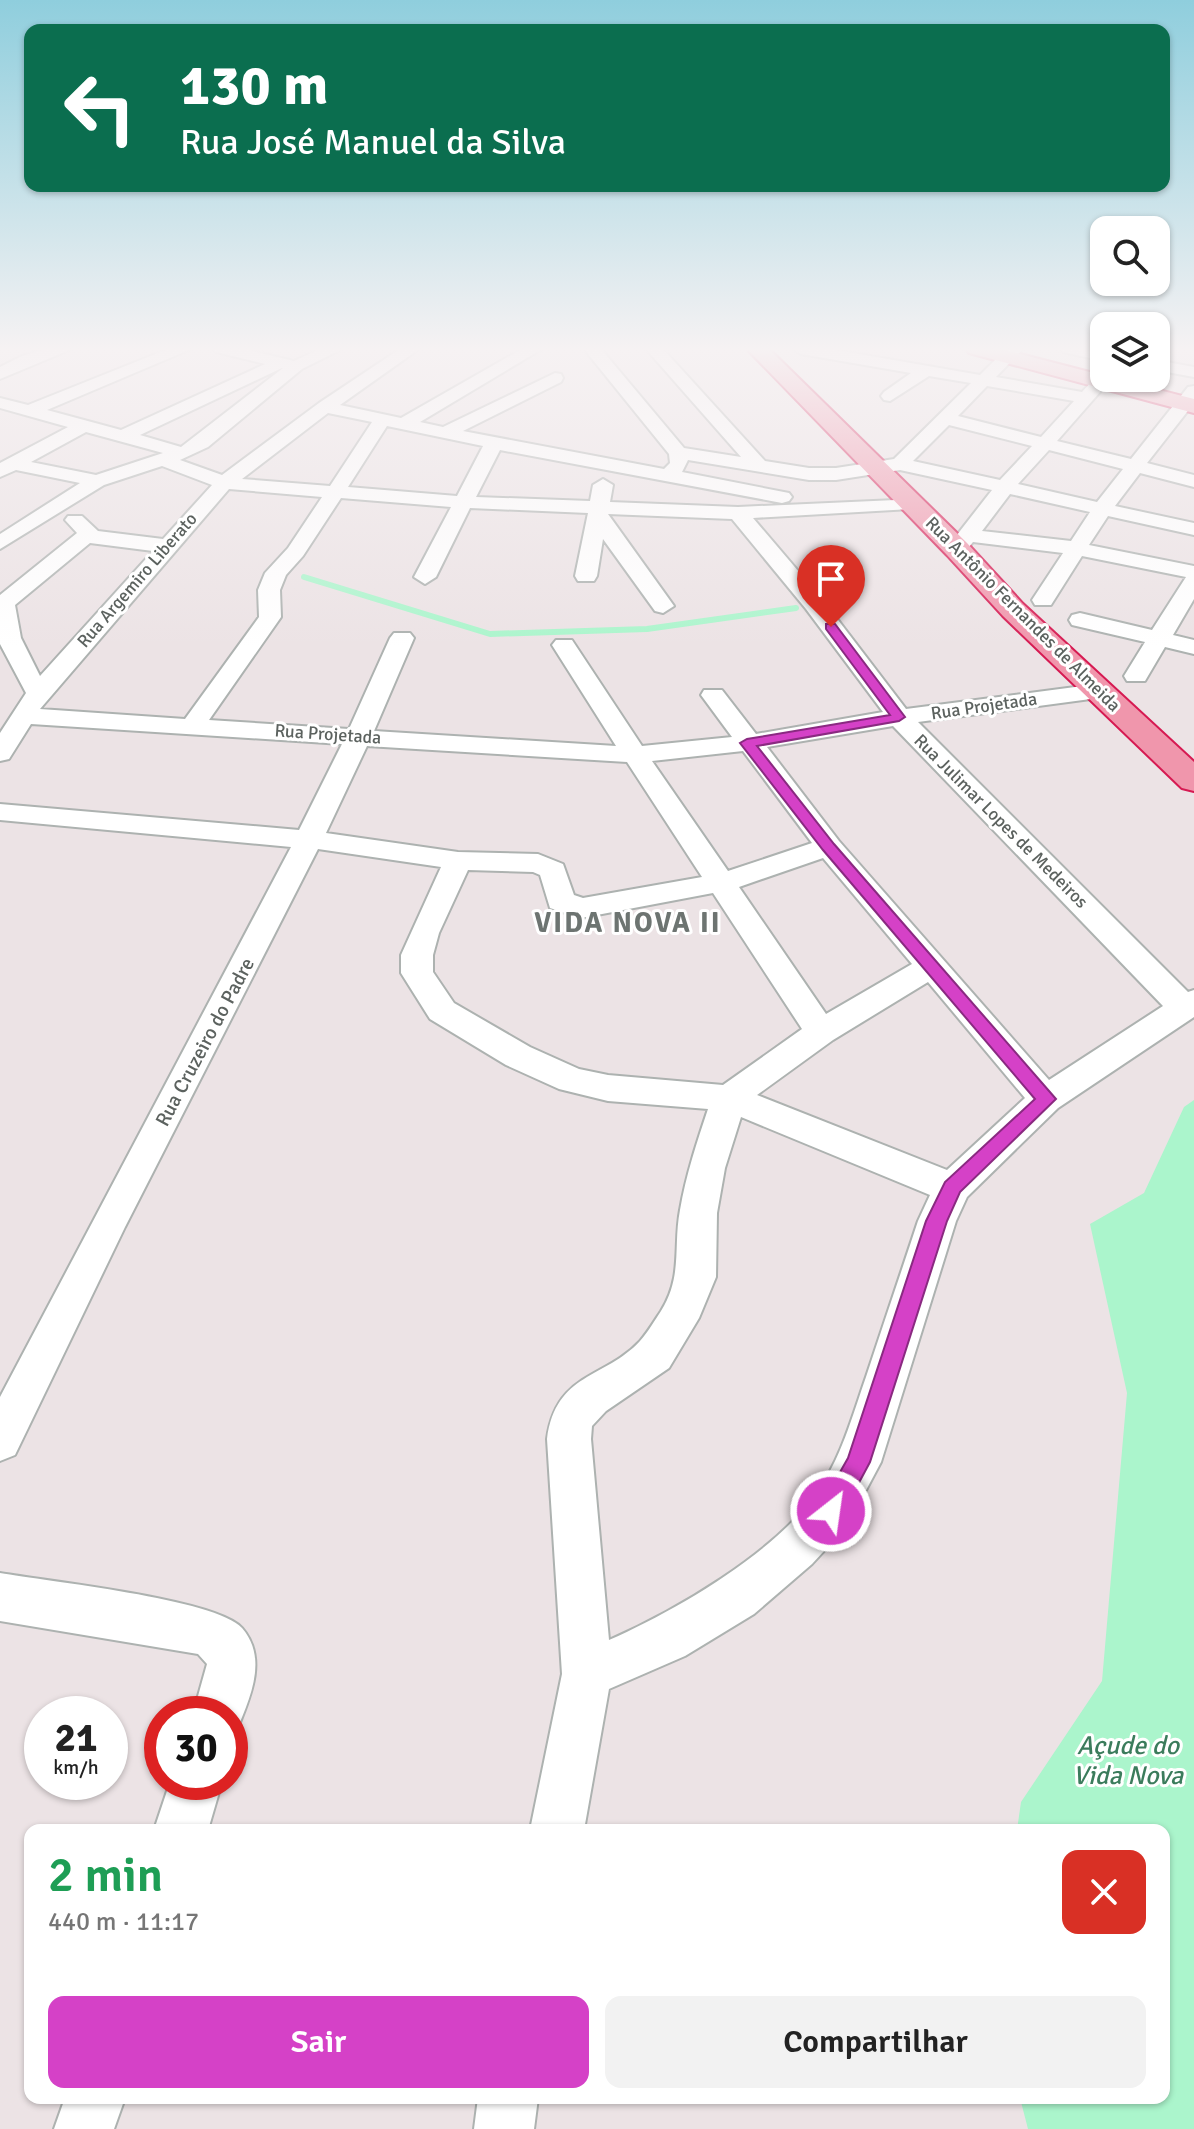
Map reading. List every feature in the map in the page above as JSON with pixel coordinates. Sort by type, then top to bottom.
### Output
[{"type":"highway","name":"Rua Antônio Fernandes de Almeida","points":[[867,448],[888,466],[911,503],[961,542],[1013,610],[1191,778]]},
{"type":"street","points":[[7,468],[43,448]]},
{"type":"street","points":[[167,448],[183,453]]},
{"type":"street","points":[[0,543],[97,481],[191,448]]},
{"type":"street","name":"Rua Argemiro Liberato","points":[[2,750],[38,693],[165,546],[224,483],[270,448]]},
{"type":"street","points":[[193,725],[266,624],[272,609],[269,590],[276,573],[296,552],[335,493],[371,448]]},
{"type":"street","points":[[425,577],[491,448]]},
{"type":"street","points":[[550,448],[606,465],[837,508]]},
{"type":"street","points":[[669,476],[679,463],[674,448]]},
{"type":"street","points":[[743,448],[760,467]]},
{"type":"street","points":[[888,466],[909,448]]},
{"type":"street","points":[[961,542],[1006,486],[1042,448]]},
{"type":"street","points":[[1058,448],[1194,481]]},
{"type":"street","points":[[1043,600],[1102,509],[1152,448]]},
{"type":"street","points":[[678,453],[809,474],[888,466],[1006,486],[1194,529]]},
{"type":"street","points":[[163,460],[224,483],[598,512],[738,513],[911,503]]},
{"type":"street","points":[[586,576],[606,465]]},
{"type":"street","points":[[7,468],[97,481]]},
{"type":"street","points":[[38,693],[17,657],[7,630],[4,603],[86,536],[86,527],[57,507]]},
{"type":"street","points":[[598,512],[663,606]]},
{"type":"street","name":"Rua Julimar Lopes de Medeiros","points":[[738,513],[814,604],[899,717],[1189,1004]]},
{"type":"street","points":[[86,536],[165,546]]},
{"type":"street","points":[[961,542],[1075,548],[1194,572]]},
{"type":"street","points":[[1136,676],[1194,581]]},
{"type":"street","points":[[1080,620],[1194,647]]},
{"type":"street","name":"Rua Cruzeiro do Padre","points":[[0,1441],[121,1199],[312,840],[361,737],[402,638]]},
{"type":"street","points":[[564,645],[633,755],[723,882],[821,1032]]},
{"type":"street","name":"Rua Projetada","points":[[24,716],[633,755],[747,743],[899,717],[1098,691]]},
{"type":"street","points":[[713,695],[829,847],[1046,1099]]},
{"type":"street","points":[[0,812],[312,840],[458,861],[538,863],[546,866],[557,878],[561,901],[574,907],[723,882],[829,847]]},
{"type":"street","points":[[458,861],[417,955],[417,973],[442,1011],[518,1056],[571,1080],[608,1088],[729,1098],[952,1188]]},
{"type":"street","points":[[558,1824],[587,1674],[569,1439],[571,1423],[591,1398],[654,1355],[679,1318],[696,1277],[698,1213],[707,1168],[729,1098],[821,1032],[930,967]]},
{"type":"street","points":[[587,1674],[668,1639],[737,1597],[796,1548],[831,1511],[859,1462],[937,1221],[952,1188],[1046,1099],[1189,1004]]},
{"type":"street","points":[[0,1597],[199,1630],[225,1642],[232,1655],[232,1668],[223,1696]]},
{"type":"street","points":[[183,1824],[190,1800]]},
{"type":"street","points":[[84,2129],[93,2104]]},
{"type":"street","points":[[504,2129],[507,2104]]},
{"type":"water","name":"Açude do Vida Nova","points":[[1194,1100],[1194,2129],[1028,2129],[1022,2104],[1170,2104],[1170,1824],[1018,1824],[1021,1802],[1102,1681],[1127,1393],[1090,1224],[1144,1193],[1184,1107]]},
{"type":"waterway","points":[[304,577],[490,634],[647,629],[796,608]]},
{"type":"district","name":"VIDA NOVA II","points":[[628,923]]},
{"type":"route","points":[[831,627],[899,717],[747,743],[829,847],[1046,1099],[952,1188],[937,1221],[909,1303],[859,1462],[831,1511]]}]
